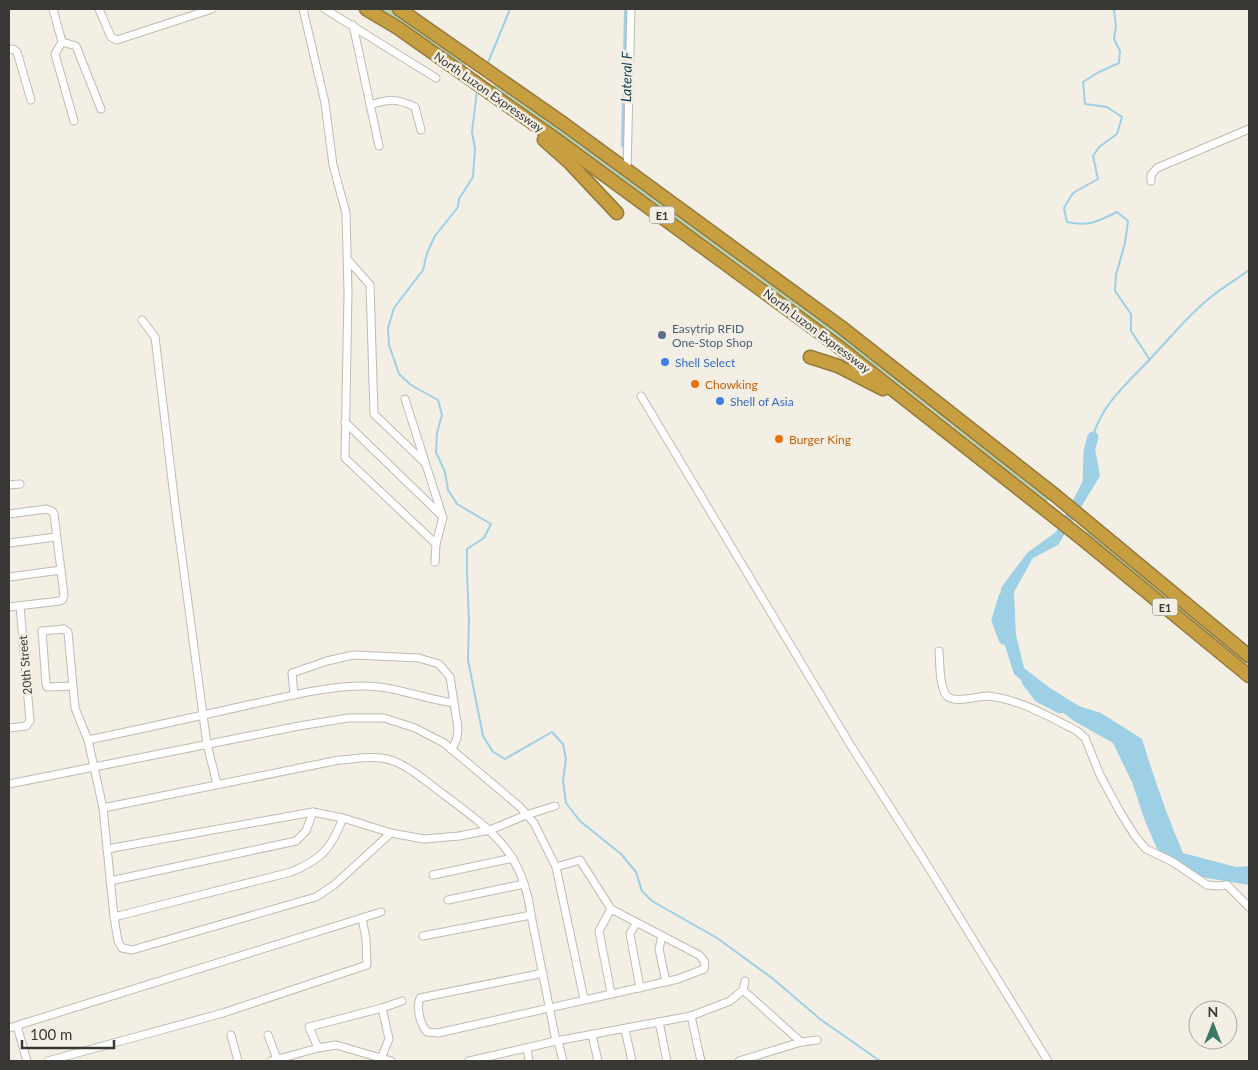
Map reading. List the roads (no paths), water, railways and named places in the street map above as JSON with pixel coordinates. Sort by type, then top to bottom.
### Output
[{"type":"highway","name":"North Luzon Expressway","points":[[366,9],[398,28],[489,92],[828,338],[1080,537],[1249,676]]},
{"type":"highway","name":"North Luzon Expressway","points":[[398,9],[493,74],[841,327],[1056,496],[1249,656]]},
{"type":"highway","points":[[489,92],[570,162],[617,213]]},
{"type":"highway","points":[[810,357],[838,366],[885,390],[976,454]]},
{"type":"street","points":[[53,9],[62,42],[55,54],[74,121]]},
{"type":"street","points":[[99,9],[111,38],[117,40],[212,9]]},
{"type":"street","points":[[303,9],[326,102],[332,165],[346,213],[349,261],[345,458],[436,544]]},
{"type":"street","points":[[325,9],[436,78]]},
{"type":"street","points":[[627,171],[630,9]]},
{"type":"street","points":[[353,25],[379,146]]},
{"type":"street","points":[[62,42],[76,46],[102,109]]},
{"type":"street","points":[[9,50],[13,49],[17,52],[32,100]]},
{"type":"street","points":[[370,105],[386,100],[396,100],[415,107],[420,130]]},
{"type":"street","points":[[1151,181],[1151,175],[1157,168],[1249,129]]},
{"type":"street","points":[[349,261],[370,285],[374,414],[424,462]]},
{"type":"street","points":[[142,320],[155,337],[207,744],[217,784]]},
{"type":"street","points":[[641,396],[851,746],[1048,1061]]},
{"type":"street","points":[[405,399],[442,518],[434,562]]},
{"type":"street","points":[[345,422],[442,518]]},
{"type":"street","points":[[9,482],[20,484]]},
{"type":"street","points":[[9,514],[46,509],[54,514],[63,599],[60,601],[9,607]]},
{"type":"street","points":[[9,543],[56,537]]},
{"type":"street","points":[[9,577],[60,570]]},
{"type":"street","name":"20th Street","points":[[9,728],[29,724],[20,606]]},
{"type":"street","points":[[73,686],[51,687],[46,684],[42,631],[66,630],[73,686],[75,708],[88,740],[103,808],[114,917],[122,948],[132,950],[316,897],[334,885],[391,833]]},
{"type":"street","points":[[939,651],[943,690],[947,697],[955,700],[986,696],[1015,701],[1077,731],[1085,738],[1100,775],[1120,812],[1135,836],[1146,849],[1173,862],[1207,885],[1219,886],[1227,884],[1249,907]]},
{"type":"street","points":[[294,695],[291,676],[294,672],[339,657],[353,655],[419,658],[439,664],[450,677],[458,728],[457,738],[452,750]]},
{"type":"street","points":[[88,740],[294,695],[336,688],[365,686],[384,688],[454,703]]},
{"type":"street","points":[[9,784],[299,726],[348,718],[384,718],[415,728],[444,743],[519,806],[539,831],[556,867],[584,999]]},
{"type":"street","points":[[103,808],[339,760],[370,757],[395,762],[418,776],[490,830],[513,858],[528,896],[548,1008],[563,1061]]},
{"type":"street","points":[[107,849],[313,812],[343,818],[391,833],[424,839],[459,836],[490,830],[526,815],[555,806]]},
{"type":"street","points":[[110,882],[296,841],[306,831],[313,812]]},
{"type":"street","points":[[114,917],[292,872],[309,865],[326,852],[337,835],[343,818]]},
{"type":"street","points":[[433,874],[513,858]]},
{"type":"street","points":[[542,973],[420,998],[418,1005],[424,1027],[427,1032],[438,1033],[666,982],[704,969],[705,965],[704,960],[699,955],[611,909],[580,860],[556,867]]},
{"type":"street","points":[[448,900],[524,884]]},
{"type":"street","points":[[611,909],[599,931],[611,993]]},
{"type":"street","points":[[9,1028],[381,912]]},
{"type":"street","points":[[423,936],[531,915]]},
{"type":"street","points":[[48,1061],[222,1013],[367,966],[366,940],[362,918]]},
{"type":"street","points":[[636,923],[630,934],[640,988]]},
{"type":"street","points":[[662,936],[659,949],[666,982]]},
{"type":"street","points":[[470,1061],[494,1058],[557,1041],[624,1030],[690,1016],[730,1001],[743,990],[744,981]]},
{"type":"street","points":[[743,990],[801,1042]]},
{"type":"street","points":[[318,1048],[309,1026],[382,1008],[402,1001]]},
{"type":"street","points":[[380,1060],[389,1039],[382,1008]]},
{"type":"street","points":[[690,1016],[701,1061]]},
{"type":"street","points":[[659,1022],[667,1061]]},
{"type":"street","points":[[16,1026],[26,1061]]},
{"type":"street","points":[[624,1030],[632,1061]]},
{"type":"street","points":[[231,1035],[238,1061]]},
{"type":"street","points":[[268,1035],[274,1060],[336,1045],[380,1060],[391,1061]]},
{"type":"street","points":[[592,1035],[598,1061]]},
{"type":"street","points":[[739,1061],[801,1042],[817,1040]]},
{"type":"street","points":[[526,1048],[529,1061]]},
{"type":"water","points":[[1093,437],[1100,476],[1058,545],[1033,558],[1014,592],[1016,635],[1024,668],[1050,688],[1079,706],[1101,713],[1142,739],[1161,797],[1183,853],[1236,867],[1249,866],[1249,885],[1201,877],[1162,860],[1145,821],[1132,782],[1113,743],[1074,721],[1014,674],[999,627],[1001,588],[1027,553],[1056,532],[1092,464]]},
{"type":"waterway","points":[[487,65],[510,9]]},
{"type":"waterway","name":"Lateral F","points":[[624,145],[627,9]]},
{"type":"waterway","points":[[1112,9],[1114,10],[1116,26],[1114,39],[1120,51],[1119,63],[1083,82],[1085,104],[1107,107],[1122,117],[1117,134],[1099,147],[1093,156],[1098,179],[1073,193],[1064,208],[1067,222],[1087,223],[1117,212],[1128,221],[1125,243],[1116,275],[1115,291],[1131,314],[1131,331],[1150,360]]},
{"type":"waterway","points":[[477,91],[472,132],[475,149],[473,177],[459,199],[458,207],[435,236],[427,253],[423,270],[394,308],[388,328],[389,345],[399,374],[411,385],[438,400],[442,415],[437,433],[436,452],[445,472],[448,490],[457,504],[491,524],[484,538],[467,549],[468,660],[483,736],[493,752],[505,759],[552,732],[563,744],[566,759],[563,781],[566,803],[580,821],[621,854],[636,872],[642,891],[652,901],[717,938],[772,978],[820,1019],[880,1061]]},
{"type":"waterway","points":[[1093,437],[1102,414],[1109,404],[1180,326],[1216,293],[1249,270]]},
{"type":"waterway","points":[[1088,484],[1089,451],[1093,437]]},
{"type":"waterway","points":[[1004,597],[997,620],[1004,639]]},
{"type":"waterway","points":[[1027,681],[1039,697],[1060,708]]},
{"type":"place","name":"Easytrip RFID One-Stop Shop","points":[[662,335]]},
{"type":"place","name":"Shell Select","points":[[665,362]]},
{"type":"place","name":"Chowking","points":[[695,384]]},
{"type":"place","name":"Shell of Asia","points":[[720,401]]},
{"type":"place","name":"Burger King","points":[[779,439]]}]
